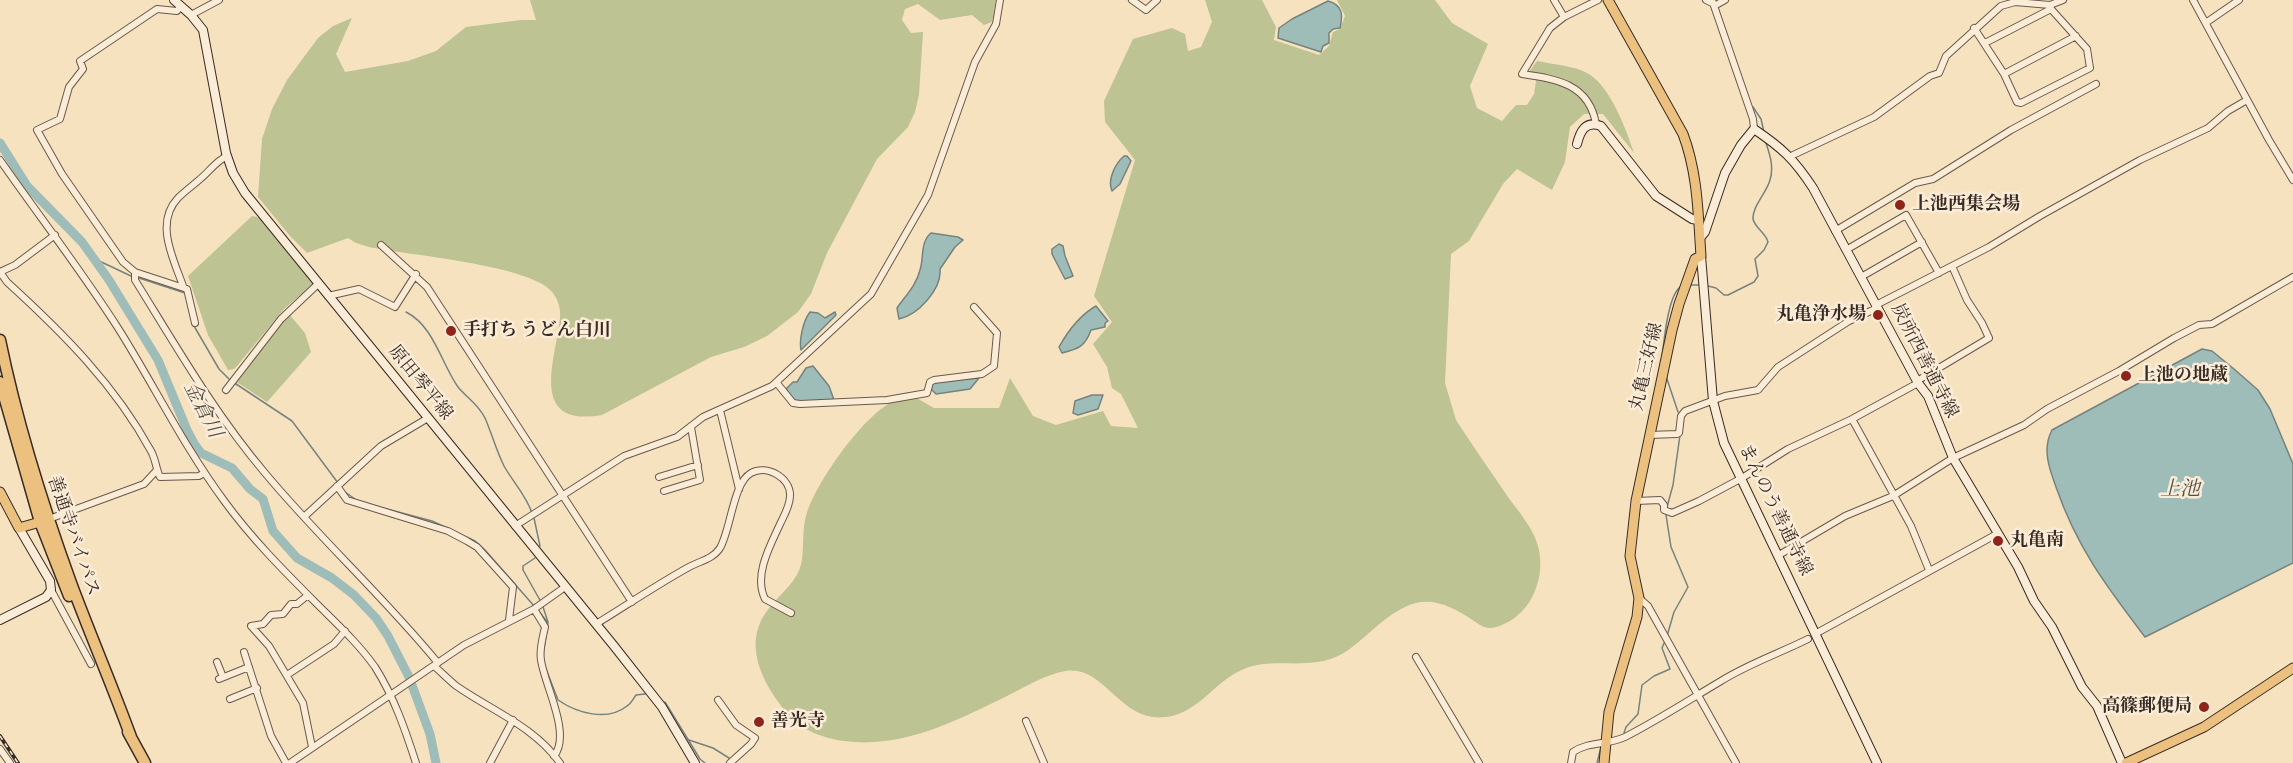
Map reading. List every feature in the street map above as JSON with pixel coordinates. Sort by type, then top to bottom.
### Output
[{"type":"highway","name":"善通寺バイパス","points":[[0,340],[44,521]]},
{"type":"highway","name":"善通寺バイパス","points":[[0,382],[44,521],[88,644],[145,763]]},
{"type":"main road","points":[[1608,0],[1683,134],[1694,168],[1701,256]]},
{"type":"main road","name":"原田琴平線","points":[[177,3],[203,30],[227,156],[233,173],[245,193],[662,707],[696,762]]},
{"type":"main road","points":[[1577,144],[1581,130],[1587,126],[1596,124],[1604,128],[1656,196],[1692,219],[1698,220]]},
{"type":"main road","points":[[1700,238],[1705,232],[1729,165],[1754,129]]},
{"type":"main road","name":"炭所西善通寺線","points":[[1754,129],[1791,156],[1813,188],[1918,382],[1928,396],[1953,458],[2018,567],[2034,601],[2052,627],[2082,687],[2097,706],[2124,763]]},
{"type":"main road","name":"まんのう善通寺線","points":[[1701,256],[1713,401],[1724,443],[1779,555],[1811,636],[1877,763]]},
{"type":"main road","name":"丸亀三好線","points":[[1604,763],[1608,712],[1637,617],[1639,598],[1630,556],[1636,501],[1648,435],[1679,304],[1695,259],[1701,256]]},
{"type":"main road","points":[[0,492],[50,581],[51,590],[46,597],[0,620]]},
{"type":"main road","points":[[19,528],[44,521]]},
{"type":"main road","points":[[2124,763],[2204,727],[2293,668]]},
{"type":"street","points":[[191,15],[219,0]]},
{"type":"street","points":[[515,526],[624,456],[677,437],[703,417],[757,394],[776,382],[861,304],[879,280],[928,195],[975,62],[996,24],[1000,0]]},
{"type":"street","points":[[1132,0],[1146,10],[1158,0]]},
{"type":"street","points":[[1554,0],[1564,17]]},
{"type":"street","points":[[1596,124],[1590,103],[1577,89],[1542,77],[1522,74],[1550,28],[1564,17],[1599,0]]},
{"type":"street","points":[[1706,0],[1714,3],[1725,0]]},
{"type":"street","points":[[1985,43],[2063,0]]},
{"type":"street","points":[[2193,0],[2293,180]]},
{"type":"street","points":[[2207,22],[2240,0]]},
{"type":"street","points":[[177,3],[177,11],[157,9],[80,61],[83,69],[69,87],[60,119],[37,130],[75,193],[134,275],[223,420],[266,475],[455,685],[513,720],[548,748],[560,763]]},
{"type":"street","points":[[1714,3],[1753,119],[1754,129]]},
{"type":"street","points":[[1791,156],[1874,117],[1930,76],[1939,73],[1946,56],[1974,28],[2008,3],[2051,7],[2087,49],[2090,68],[2021,103],[2017,102],[2004,74],[1974,28]]},
{"type":"street","points":[[2004,74],[2076,36]]},
{"type":"street","points":[[1835,231],[1915,183],[1934,179],[2011,130],[2096,84]]},
{"type":"street","points":[[1648,435],[1679,433],[1681,416],[1685,411],[1738,392],[1758,390],[1778,367],[1831,332],[1875,309],[1876,305],[1952,266],[2140,160],[2208,128],[2228,111],[2247,100]]},
{"type":"street","points":[[195,323],[189,294],[183,286],[166,231],[170,212],[177,199],[211,170],[219,159],[227,156]]},
{"type":"street","points":[[0,160],[74,260],[119,330],[204,473],[231,511],[274,561],[345,631],[375,668],[404,726],[416,763]]},
{"type":"street","points":[[1846,249],[1906,215],[1939,273]]},
{"type":"street","points":[[55,235],[15,266],[0,272],[7,282],[65,336],[105,380],[149,448],[160,477],[204,473]]},
{"type":"street","points":[[1861,277],[1922,242]]},
{"type":"street","points":[[381,245],[428,287],[632,602]]},
{"type":"street","points":[[1636,501],[1660,500],[1664,505],[1664,510],[1672,513],[1699,501],[1742,478],[1788,449],[1852,419],[1918,382],[1989,338],[1967,300],[1952,266]]},
{"type":"street","points":[[328,296],[359,289],[394,307],[416,274]]},
{"type":"street","points":[[134,275],[183,286]]},
{"type":"street","points":[[1779,555],[1845,516],[1893,496],[1953,458],[2024,425],[2047,409],[2119,371],[2174,338],[2199,325],[2212,324],[2293,277]]},
{"type":"street","points":[[226,390],[281,319],[319,284]]},
{"type":"street","points":[[776,382],[793,402],[800,404],[887,400],[927,393],[930,382],[934,380],[986,372],[994,366],[997,333],[974,307]]},
{"type":"street","points":[[720,410],[739,489]]},
{"type":"street","points":[[305,516],[381,446],[428,418]]},
{"type":"street","points":[[1852,419],[1911,526],[1929,570]]},
{"type":"street","points":[[664,491],[700,480],[691,427]]},
{"type":"street","points":[[659,477],[698,465]]},
{"type":"street","points":[[44,521],[144,484],[157,470]]},
{"type":"street","points":[[596,624],[691,566],[712,557],[719,549],[726,533],[739,489],[745,478],[761,470],[782,477],[789,484],[790,502],[773,539],[760,579],[765,599],[791,613]]},
{"type":"street","points":[[338,485],[347,500],[448,531],[477,547],[513,587],[509,620]]},
{"type":"street","points":[[1571,763],[1573,752],[1578,748],[1605,741],[1617,741],[1699,696],[1722,680],[1811,636],[1997,534]]},
{"type":"street","points":[[244,652],[271,736],[288,763],[464,645],[538,606],[565,587]]},
{"type":"street","points":[[51,590],[91,664]]},
{"type":"street","points":[[308,595],[297,604],[291,604],[283,614],[271,615],[263,624],[251,627],[269,646],[303,703],[312,747]]},
{"type":"street","points":[[1639,598],[1647,606],[1736,763]]},
{"type":"street","points":[[538,606],[545,627],[540,658],[554,702],[560,739],[560,747],[554,756]]},
{"type":"street","points":[[287,675],[334,644],[345,631]]},
{"type":"street","points":[[1416,657],[1479,763]]},
{"type":"street","points":[[217,662],[221,678],[249,667]]},
{"type":"street","points":[[230,699],[257,688]]},
{"type":"street","points":[[718,700],[736,724],[755,738],[752,744],[730,763]]},
{"type":"street","points":[[490,763],[513,720]]},
{"type":"street","points":[[1026,721],[1044,763]]},
{"type":"street","points":[[0,749],[10,763]]},
{"type":"green space","points":[[530,0],[996,0],[992,22],[984,25],[972,15],[940,20],[918,4],[905,9],[902,20],[911,33],[923,32],[919,95],[915,112],[908,127],[877,159],[827,253],[811,294],[798,312],[767,336],[744,347],[711,357],[602,415],[578,416],[563,411],[555,401],[551,387],[560,311],[553,293],[541,283],[496,268],[369,247],[348,238],[307,253],[258,197],[262,139],[272,109],[287,80],[318,38],[333,26],[352,18],[336,54],[345,72],[408,61],[436,51],[466,27],[536,20]]},
{"type":"green space","points":[[1205,0],[1262,0],[1276,27],[1274,40],[1319,55],[1329,46],[1333,32],[1340,29],[1345,16],[1337,0],[1435,0],[1452,23],[1488,44],[1470,86],[1477,108],[1502,121],[1516,105],[1527,105],[1534,94],[1536,81],[1529,72],[1537,61],[1570,67],[1587,73],[1603,87],[1616,108],[1634,153],[1603,114],[1584,114],[1570,127],[1565,162],[1552,190],[1517,169],[1503,184],[1469,241],[1451,254],[1445,383],[1456,420],[1536,539],[1540,553],[1540,574],[1530,601],[1524,610],[1513,619],[1490,628],[1482,626],[1448,606],[1431,602],[1414,604],[1388,617],[1342,654],[1317,662],[1255,665],[1232,675],[1191,708],[1167,717],[1152,717],[1140,713],[1089,675],[1078,671],[1066,671],[1043,678],[948,723],[908,737],[887,741],[844,741],[821,736],[806,729],[788,714],[768,685],[757,660],[757,635],[761,621],[768,610],[799,571],[805,521],[816,491],[844,449],[877,412],[908,393],[934,408],[999,408],[1010,378],[1033,416],[1056,425],[1103,411],[1111,426],[1138,428],[1121,394],[1112,388],[1107,367],[1093,344],[1112,322],[1094,296],[1135,160],[1105,122],[1104,101],[1133,39],[1172,28],[1185,34],[1188,51],[1201,47],[1212,22]]},
{"type":"green space","points":[[252,216],[262,218],[313,284],[284,309],[237,366],[228,370],[208,335],[188,276]]},
{"type":"green space","points":[[289,314],[305,333],[311,352],[267,402],[235,381]]},
{"type":"water","points":[[1328,1],[1337,5],[1341,11],[1341,23],[1340,28],[1333,29],[1329,33],[1329,43],[1323,46],[1321,52],[1278,38],[1279,28]]},
{"type":"water","points":[[1124,156],[1131,161],[1120,184],[1112,191],[1110,182],[1113,172]]},
{"type":"water","points":[[931,233],[958,237],[963,240],[955,247],[940,269],[940,277],[933,293],[921,307],[899,319],[897,308],[916,281],[925,241]]},
{"type":"water","points":[[1059,244],[1063,246],[1073,276],[1065,279],[1052,254],[1052,249]]},
{"type":"water","points":[[1096,306],[1108,321],[1105,327],[1091,330],[1080,346],[1062,353],[1059,347],[1070,329]]},
{"type":"water","points":[[810,312],[818,313],[825,318],[835,312],[836,315],[801,350],[802,331]]},
{"type":"water","name":"上池","points":[[2202,349],[2212,351],[2258,390],[2270,409],[2293,464],[2293,563],[2145,637],[2094,566],[2073,529],[2051,473],[2047,444],[2052,430]]},
{"type":"water","points":[[813,366],[829,386],[834,400],[795,402],[786,389],[793,382],[797,382],[806,368]]},
{"type":"water","points":[[979,378],[970,389],[936,394],[931,389],[933,383],[936,382]]},
{"type":"water","points":[[1092,395],[1103,395],[1098,409],[1078,415],[1073,413],[1075,401]]},
{"type":"waterway","points":[[1753,107],[1761,119],[1764,132]]},
{"type":"waterway","name":"金倉川","points":[[0,143],[27,186],[82,242],[109,280],[158,360],[187,430],[201,453],[232,468],[250,489],[263,499],[273,531],[297,558],[332,578],[354,595],[376,618],[409,677],[430,734],[436,763]]},
{"type":"waterway","points":[[1708,286],[1728,295],[1754,282],[1758,276],[1755,259],[1768,242],[1756,225],[1753,214],[1768,185],[1772,170],[1766,143]]},
{"type":"waterway","points":[[95,259],[131,276]]},
{"type":"waterway","points":[[136,277],[185,293]]},
{"type":"waterway","points":[[1690,285],[1700,285]]},
{"type":"waterway","points":[[1662,357],[1670,307],[1677,290],[1682,286]]},
{"type":"waterway","points":[[406,312],[424,326],[458,387],[482,413],[504,466],[523,494],[532,513]]},
{"type":"waterway","points":[[194,326],[219,369],[229,379]]},
{"type":"waterway","points":[[1666,376],[1678,412]]},
{"type":"waterway","points":[[233,382],[292,421],[338,483]]},
{"type":"waterway","points":[[1667,507],[1673,485],[1680,435]]},
{"type":"waterway","points":[[345,492],[355,499]]},
{"type":"waterway","points":[[383,508],[432,521],[475,541],[535,607]]},
{"type":"waterway","points":[[1666,515],[1671,547],[1688,587],[1674,612],[1667,636]]},
{"type":"waterway","points":[[534,518],[540,546]]},
{"type":"waterway","points":[[535,558],[523,566],[523,570],[541,602]]},
{"type":"waterway","points":[[543,607],[548,622]]},
{"type":"waterway","points":[[538,610],[548,623],[544,649]]},
{"type":"waterway","points":[[1624,733],[1626,727],[1638,714],[1642,685],[1654,676],[1670,669],[1662,648],[1665,641]]},
{"type":"waterway","points":[[546,669],[558,700],[583,712],[610,714],[631,703],[636,695],[645,694]]},
{"type":"waterway","points":[[665,702],[700,759],[705,763]]},
{"type":"waterway","points":[[689,740],[713,748],[729,758]]},
{"type":"waterway","points":[[1597,763],[1601,747]]},
{"type":"railway","points":[[0,736],[18,763]]},
{"type":"place","name":"上池西集会場","points":[[1900,205]]},
{"type":"place","name":"丸亀浄水場","points":[[1878,315]]},
{"type":"place","name":"手打ち うどん白川","points":[[451,331]]},
{"type":"place","name":"上池の地蔵","points":[[2126,376]]},
{"type":"place","name":"丸亀南","points":[[1998,541]]},
{"type":"place","name":"高篠郵便局","points":[[2204,707]]},
{"type":"place","name":"善光寺","points":[[759,722]]}]
